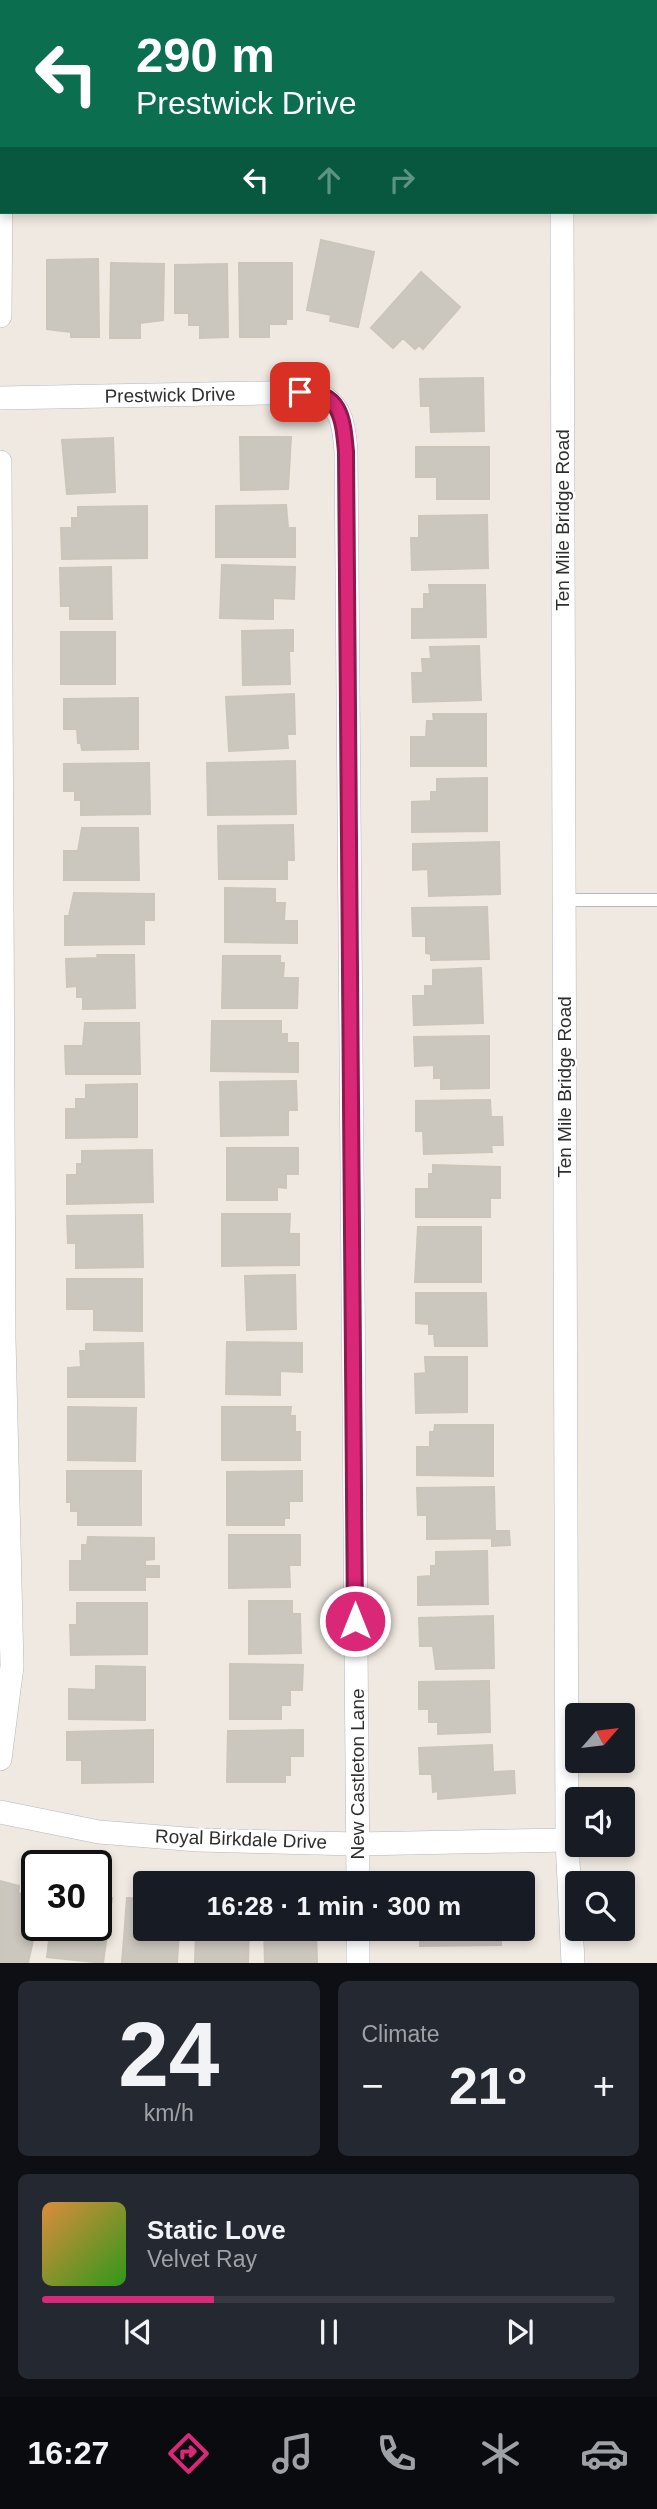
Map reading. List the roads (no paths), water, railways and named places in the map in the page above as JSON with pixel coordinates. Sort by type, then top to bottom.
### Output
[{"type":"street","points":[[0,316],[1,214]]},
{"type":"street","name":"Ten Mile Bridge Road","points":[[562,214],[567,1787]]},
{"type":"street","name":"Prestwick Drive","points":[[0,398],[316,392],[336,406]]},
{"type":"street","name":"New Castleton Lane","points":[[336,406],[342,417],[346,452],[358,1871]]},
{"type":"street","points":[[0,462],[2,1338],[12,1666],[0,1759]]},
{"type":"street","name":"Royal Birkdale Drive","points":[[0,1812],[99,1832],[198,1840],[357,1843],[565,1840]]},
{"type":"street","name":"Ten Mile Bridge Road","points":[[568,1857],[573,1963]]},
{"type":"street","points":[[358,1941],[358,1963]]},
{"type":"lane","points":[[564,900],[657,900]]}]
